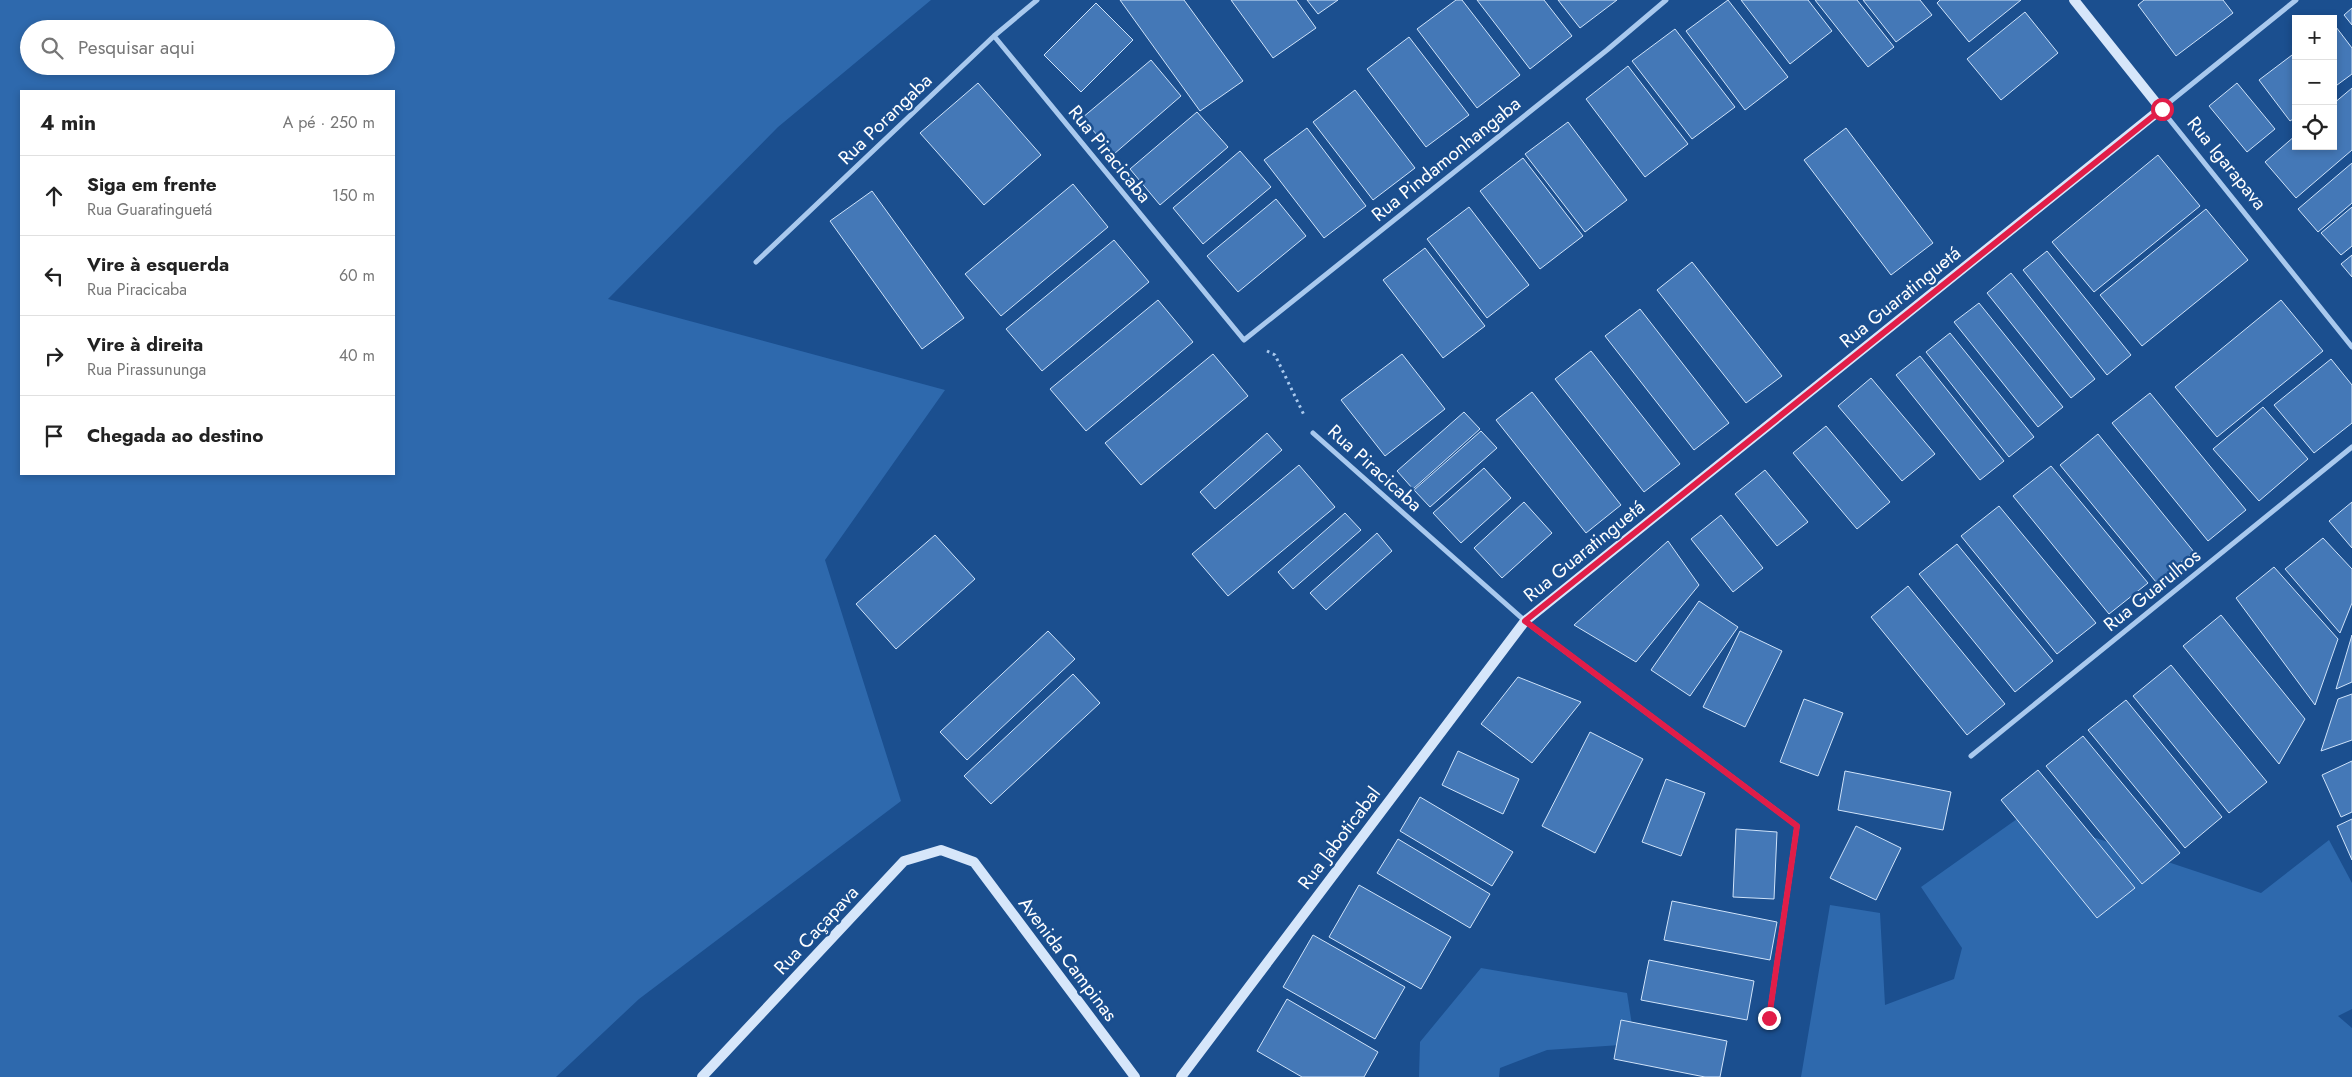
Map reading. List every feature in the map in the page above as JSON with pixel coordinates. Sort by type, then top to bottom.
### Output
[{"type":"street","name":"Rua Porangaba","points":[[756,262],[994,36],[1037,0]]},
{"type":"street","name":"Rua Pindamonhangaba","points":[[1244,340],[1608,50],[1666,0]]},
{"type":"street","name":"Rua Igarapava","points":[[2074,0],[2352,347]]},
{"type":"street","name":"Rua Guaratinguetá","points":[[1525,621],[2296,0]]},
{"type":"street","name":"Rua Piracicaba","points":[[994,36],[1244,340]]},
{"type":"street","name":"Rua Piracicaba","points":[[1313,433],[1525,621],[1797,826],[1769,1018]]},
{"type":"street","name":"Rua Guarulhos","points":[[1971,756],[2352,447]]},
{"type":"street","name":"Rua Jaboticabal","points":[[1181,1077],[1525,621]]},
{"type":"street","name":"Rua Caçapava","points":[[702,1077],[904,861],[941,850],[974,862]]},
{"type":"street","name":"Avenida Campinas","points":[[974,862],[1135,1077]]},
{"type":"path","name":"Rua Piracicaba","points":[[1244,340],[1275,355],[1313,433]]},
{"type":"shaded area","points":[[0,0],[931,0],[778,127],[608,299],[945,390],[825,560],[901,801],[639,999],[556,1077],[0,1077]]},
{"type":"shaded area","points":[[2024,814],[2261,893],[2329,840],[2352,883],[2352,1009],[2338,1016],[2352,1028],[2352,1077],[1801,1077],[1830,905],[1880,913],[1885,1005],[1954,979],[1962,948],[1921,887]]},
{"type":"shaded area","points":[[1481,968],[1627,993],[1635,1044],[1547,1050],[1500,1068],[1499,1077],[1419,1077],[1420,1042]]},
{"type":"building","points":[[1120,0],[1184,0],[1243,81],[1200,111]]},
{"type":"building","points":[[1231,0],[1296,0],[1316,28],[1273,58]]},
{"type":"building","points":[[1307,0],[1338,0],[1318,14]]},
{"type":"building","points":[[1456,0],[1462,0],[1520,75],[1477,108],[1417,29]]},
{"type":"building","points":[[1477,0],[1544,0],[1572,36],[1530,69]]},
{"type":"building","points":[[1558,0],[1617,0],[1580,28]]},
{"type":"building","points":[[1728,0],[1788,77],[1745,110],[1686,31]]},
{"type":"building","points":[[1741,0],[1808,0],[1832,31],[1790,64]]},
{"type":"building","points":[[1815,0],[1857,0],[1894,47],[1868,67]]},
{"type":"building","points":[[1863,0],[1920,0],[1932,15],[1896,42]]},
{"type":"building","points":[[1940,0],[2021,0],[1969,42],[1937,3]]},
{"type":"building","points":[[2144,0],[2223,0],[2233,13],[2176,56],[2138,5]]},
{"type":"building","points":[[1096,3],[1133,40],[1081,92],[1044,55]]},
{"type":"building","points":[[2352,8],[2352,25],[2344,15]]},
{"type":"building","points":[[2025,12],[2058,53],[2001,100],[1967,59]]},
{"type":"building","points":[[2337,28],[2352,48],[2352,74],[2337,85]]},
{"type":"building","points":[[1675,29],[1735,107],[1692,139],[1632,61]]},
{"type":"building","points":[[1409,37],[1469,115],[1426,147],[1367,69]]},
{"type":"building","points":[[2292,55],[2292,120],[2290,121],[2259,80]]},
{"type":"building","points":[[1151,60],[1181,96],[1114,154],[1082,118]]},
{"type":"building","points":[[1628,66],[1688,144],[1645,177],[1586,99]]},
{"type":"building","points":[[978,83],[1041,155],[984,205],[920,133]]},
{"type":"building","points":[[2237,83],[2275,129],[2247,152],[2209,106]]},
{"type":"building","points":[[2352,88],[2352,150],[2296,198],[2265,162],[2292,138],[2292,150],[2337,150],[2337,101]]},
{"type":"building","points":[[1355,90],[1415,168],[1373,200],[1313,122]]},
{"type":"building","points":[[1197,112],[1228,147],[1160,205],[1130,169]]},
{"type":"building","points":[[1568,122],[1627,200],[1585,232],[1525,154]]},
{"type":"building","points":[[1307,128],[1366,206],[1324,238],[1264,160]]},
{"type":"building","points":[[1846,128],[1933,243],[1891,275],[1804,160]]},
{"type":"building","points":[[1240,151],[1271,187],[1203,244],[1173,208]]},
{"type":"building","points":[[2158,155],[2200,206],[2094,292],[2052,242]]},
{"type":"building","points":[[1523,158],[1583,236],[1540,269],[1480,191]]},
{"type":"building","points":[[2352,163],[2352,203],[2318,232],[2298,209]]},
{"type":"building","points":[[1073,184],[1108,227],[1001,316],[965,274]]},
{"type":"building","points":[[872,191],[964,318],[922,349],[830,221]]},
{"type":"building","points":[[1276,199],[1306,236],[1238,292],[1207,256]]},
{"type":"building","points":[[1469,207],[1529,285],[1487,318],[1427,239]]},
{"type":"building","points":[[2352,207],[2352,246],[2341,255],[2321,233]]},
{"type":"building","points":[[2206,209],[2248,260],[2142,346],[2100,295]]},
{"type":"building","points":[[1114,240],[1149,282],[1042,371],[1006,329]]},
{"type":"building","points":[[1425,248],[1485,326],[1443,358],[1383,280]]},
{"type":"building","points":[[2047,251],[2131,355],[2107,375],[2023,270]]},
{"type":"building","points":[[2352,255],[2352,277],[2341,264]]},
{"type":"building","points":[[1692,262],[1782,376],[1746,403],[1657,290]]},
{"type":"building","points":[[2011,273],[2095,379],[2071,398],[1987,293]]},
{"type":"building","points":[[1158,300],[1193,342],[1086,431],[1050,389]]},
{"type":"building","points":[[2281,300],[2323,351],[2217,437],[2175,387]]},
{"type":"building","points":[[1979,303],[2063,407],[2038,427],[1954,322]]},
{"type":"building","points":[[1640,309],[1729,423],[1694,450],[1605,336]]},
{"type":"building","points":[[1950,333],[2034,437],[2009,457],[1926,352]]},
{"type":"building","points":[[1591,351],[1680,464],[1644,492],[1555,379]]},
{"type":"building","points":[[1213,354],[1248,396],[1141,485],[1105,443]]},
{"type":"building","points":[[1402,354],[1445,409],[1385,456],[1341,400]]},
{"type":"building","points":[[1920,356],[2004,461],[1980,480],[1896,375]]},
{"type":"building","points":[[2331,359],[2352,385],[2352,423],[2314,453],[2274,405]]},
{"type":"building","points":[[1871,378],[1935,454],[1902,481],[1838,406]]},
{"type":"building","points":[[1532,392],[1621,505],[1586,533],[1496,420]]},
{"type":"building","points":[[2150,393],[2246,510],[2208,541],[2112,423]]},
{"type":"building","points":[[2263,407],[2308,459],[2259,501],[2213,449]]},
{"type":"building","points":[[1464,412],[1480,429],[1413,489],[1397,471]]},
{"type":"building","points":[[1826,426],[1890,502],[1857,529],[1793,453]]},
{"type":"building","points":[[1481,431],[1497,448],[1430,507],[1414,490]]},
{"type":"building","points":[[1267,433],[1282,450],[1215,509],[1200,492]]},
{"type":"building","points":[[2098,434],[2194,552],[2156,582],[2060,465]]},
{"type":"building","points":[[1299,465],[1335,507],[1228,596],[1192,554]]},
{"type":"building","points":[[2051,466],[2148,583],[2109,614],[2013,496]]},
{"type":"building","points":[[1484,468],[1511,498],[1461,543],[1433,513]]},
{"type":"building","points":[[1765,470],[1808,522],[1777,546],[1735,494]]},
{"type":"building","points":[[1524,502],[1552,533],[1502,578],[1474,548]]},
{"type":"building","points":[[2352,502],[2352,548],[2329,521]]},
{"type":"building","points":[[1999,506],[2096,623],[2057,654],[1961,536]]},
{"type":"building","points":[[1345,513],[1361,530],[1293,589],[1278,572]]},
{"type":"building","points":[[1721,515],[1763,568],[1733,592],[1691,539]]},
{"type":"building","points":[[1377,533],[1392,551],[1326,610],[1310,593]]},
{"type":"building","points":[[935,535],[975,579],[896,649],[856,604]]},
{"type":"building","points":[[2323,538],[2352,569],[2352,603],[2340,633],[2285,569]]},
{"type":"building","points":[[1668,541],[1699,585],[1636,662],[1574,625]]},
{"type":"building","points":[[1957,544],[2053,661],[2015,692],[1919,574]]},
{"type":"building","points":[[2274,567],[2338,639],[2315,705],[2236,598]]},
{"type":"building","points":[[1908,586],[2005,704],[1967,735],[1871,617]]},
{"type":"building","points":[[1699,601],[1738,627],[1690,696],[1651,670]]},
{"type":"building","points":[[2221,615],[2305,719],[2279,764],[2183,646]]},
{"type":"building","points":[[1048,631],[1075,659],[967,760],[940,732]]},
{"type":"building","points":[[1740,631],[1782,651],[1745,727],[1703,707]]},
{"type":"building","points":[[2352,635],[2352,682],[2336,689]]},
{"type":"building","points":[[2171,665],[2267,782],[2229,813],[2133,696]]},
{"type":"building","points":[[1073,674],[1100,703],[991,804],[964,776]]},
{"type":"building","points":[[1518,677],[1581,702],[1532,763],[1481,724]]},
{"type":"building","points":[[2352,694],[2352,740],[2321,751],[2338,699]]},
{"type":"building","points":[[1804,699],[1843,713],[1818,776],[1780,762]]},
{"type":"building","points":[[2126,700],[2222,817],[2185,848],[2088,730]]},
{"type":"building","points":[[1590,732],[1643,759],[1595,853],[1542,826]]},
{"type":"building","points":[[2083,736],[2180,853],[2142,884],[2046,766]]},
{"type":"building","points":[[1458,751],[1519,779],[1503,814],[1442,785]]},
{"type":"building","points":[[2352,761],[2352,812],[2341,817],[2322,775]]},
{"type":"building","points":[[2038,770],[2135,888],[2097,918],[2001,800]]},
{"type":"building","points":[[1845,771],[1951,792],[1943,830],[1838,810]]},
{"type":"building","points":[[1666,779],[1705,793],[1681,856],[1642,842]]},
{"type":"building","points":[[1420,797],[1513,852],[1492,886],[1400,831]]},
{"type":"building","points":[[2352,819],[2352,860],[2337,826]]},
{"type":"building","points":[[1856,826],[1901,848],[1876,900],[1830,878]]},
{"type":"building","points":[[1736,829],[1777,832],[1774,899],[1733,897]]},
{"type":"building","points":[[1398,839],[1490,894],[1470,928],[1377,873]]},
{"type":"building","points":[[1359,885],[1451,937],[1421,989],[1329,937]]},
{"type":"building","points":[[1672,901],[1777,922],[1770,960],[1664,940]]},
{"type":"building","points":[[1313,935],[1405,987],[1375,1039],[1283,987]]},
{"type":"building","points":[[1649,960],[1754,981],[1747,1020],[1641,1000]]},
{"type":"building","points":[[1287,999],[1378,1052],[1364,1077],[1302,1077],[1257,1051]]},
{"type":"building","points":[[1621,1020],[1727,1041],[1720,1077],[1705,1077],[1614,1059]]},
{"type":"route","points":[[1769,1018],[1797,826],[1525,621],[2162,109]]}]
